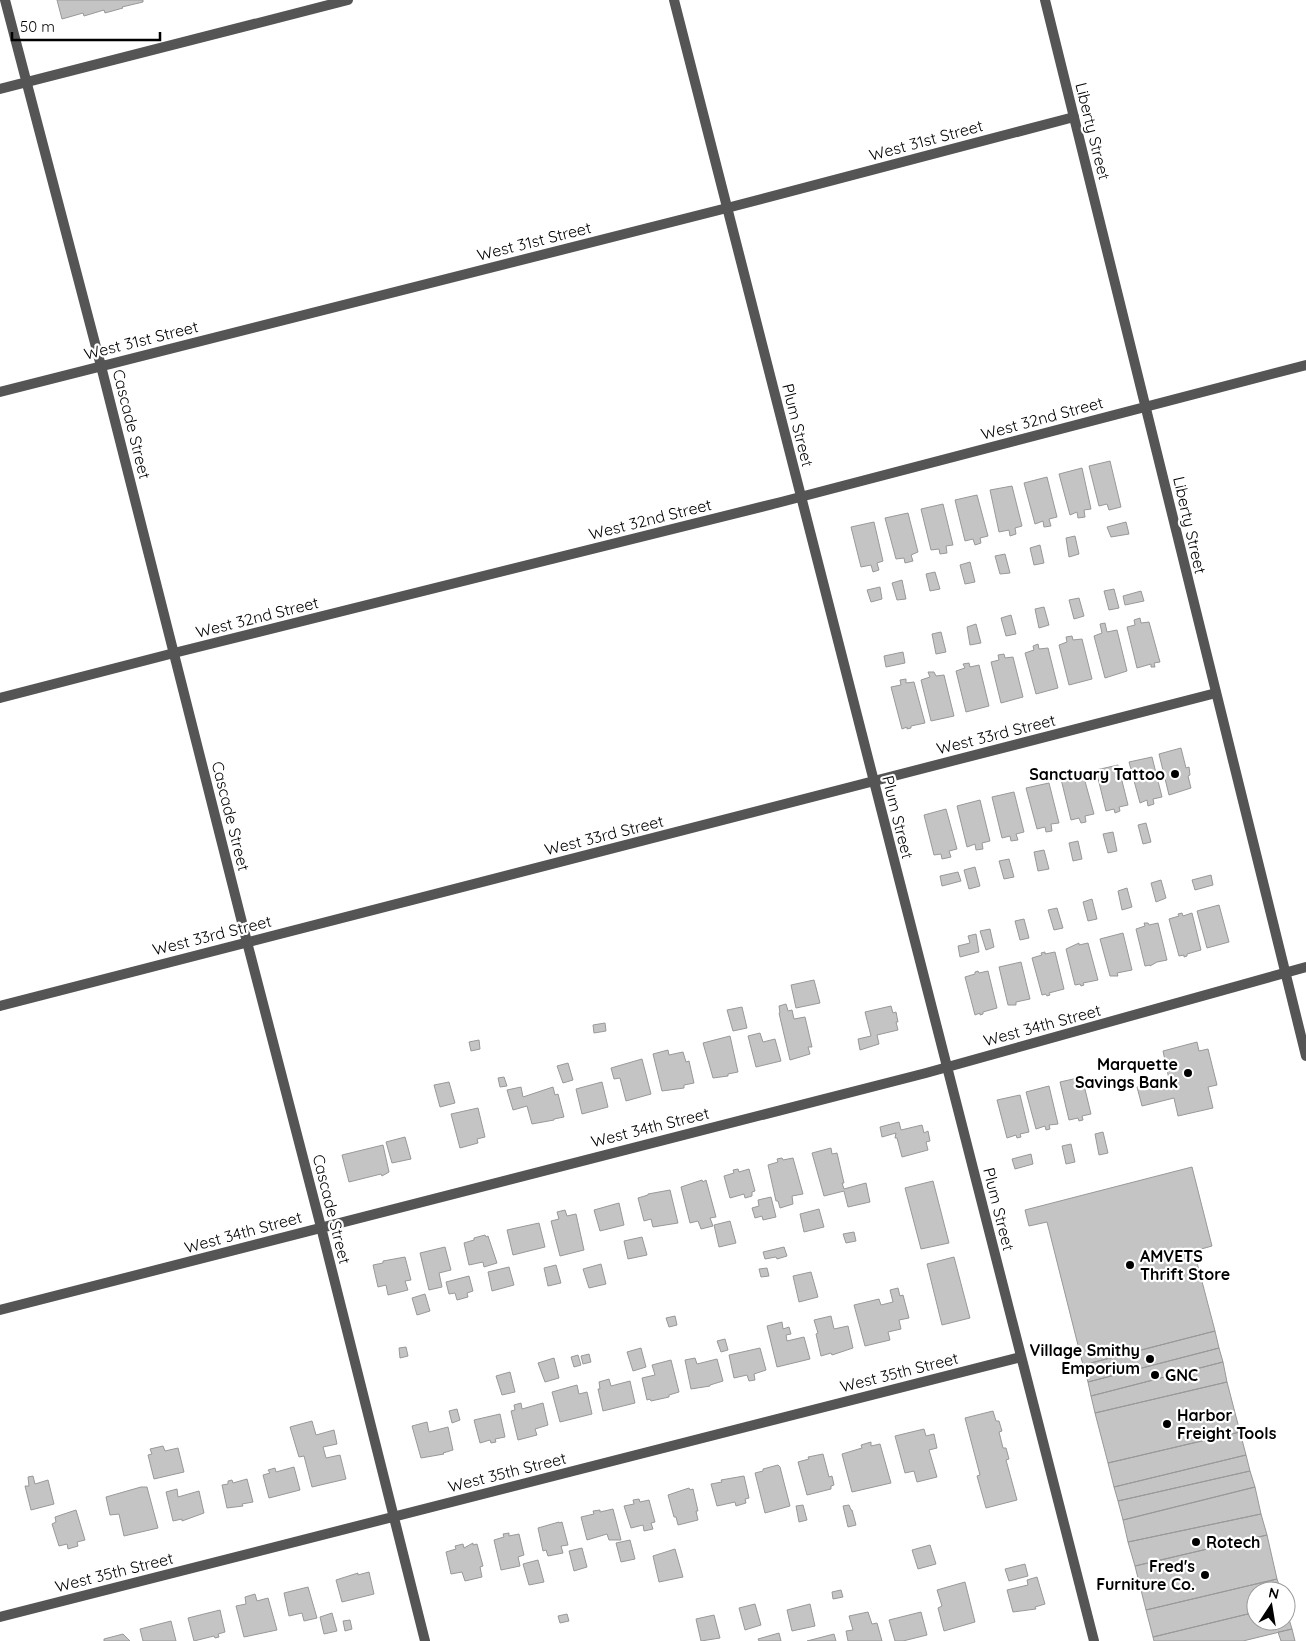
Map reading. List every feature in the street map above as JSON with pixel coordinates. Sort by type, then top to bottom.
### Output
[{"type":"street","name":"Cascade Street","points":[[5,0],[101,366],[425,1641]]},
{"type":"street","points":[[0,90],[348,0]]},
{"type":"street","name":"Plum Street","points":[[674,0],[1094,1641]]},
{"type":"street","name":"Liberty Street","points":[[1045,0],[1306,1056]]},
{"type":"street","name":"West 31st Street","points":[[0,392],[727,208],[1074,117]]},
{"type":"street","name":"West 32nd Street","points":[[0,698],[800,496],[1306,365]]},
{"type":"street","name":"West 33rd Street","points":[[0,1006],[1216,693]]},
{"type":"street","name":"West 34th Street","points":[[0,1310],[946,1067],[1306,967]]},
{"type":"street","name":"West 35th Street","points":[[0,1617],[1021,1357]]},
{"type":"building","points":[[57,0],[143,0],[143,2],[105,13],[104,10],[84,16],[83,13],[62,19]]},
{"type":"building","points":[[1110,461],[1121,507],[1109,510],[1107,504],[1099,506],[1089,466]]},
{"type":"building","points":[[1082,468],[1091,509],[1084,510],[1085,517],[1078,518],[1077,512],[1070,515],[1059,474]]},
{"type":"building","points":[[1047,477],[1057,517],[1049,519],[1051,526],[1044,527],[1043,521],[1035,524],[1024,483]]},
{"type":"building","points":[[1012,486],[1022,526],[1015,528],[1016,534],[1010,536],[1009,530],[999,532],[990,490]]},
{"type":"building","points":[[977,495],[988,536],[980,538],[981,543],[975,545],[973,539],[965,541],[955,500]]},
{"type":"building","points":[[943,504],[953,545],[946,546],[947,553],[940,554],[939,549],[931,550],[921,509]]},
{"type":"building","points":[[908,513],[918,552],[911,555],[913,561],[905,563],[904,558],[896,559],[885,518]]},
{"type":"building","points":[[874,522],[883,561],[877,563],[879,570],[873,572],[871,565],[861,567],[851,527]]},
{"type":"building","points":[[1126,522],[1129,534],[1111,537],[1107,527]]},
{"type":"building","points":[[1075,536],[1079,554],[1069,557],[1066,538]]},
{"type":"building","points":[[1040,545],[1044,563],[1034,565],[1030,548]]},
{"type":"building","points":[[1005,554],[1010,573],[1000,574],[995,556]]},
{"type":"building","points":[[970,562],[975,582],[965,584],[960,565]]},
{"type":"building","points":[[935,572],[940,589],[930,591],[926,574]]},
{"type":"building","points":[[902,580],[906,599],[897,600],[892,583]]},
{"type":"building","points":[[880,587],[882,599],[871,602],[867,590]]},
{"type":"building","points":[[1114,589],[1119,608],[1109,610],[1104,591]]},
{"type":"building","points":[[1141,591],[1144,601],[1125,605],[1123,596]]},
{"type":"building","points":[[1079,598],[1084,616],[1074,619],[1069,600]]},
{"type":"building","points":[[1044,607],[1049,625],[1039,628],[1035,609]]},
{"type":"building","points":[[1011,615],[1016,634],[1006,636],[1001,618]]},
{"type":"building","points":[[1140,618],[1141,623],[1149,622],[1160,662],[1154,663],[1155,667],[1151,667],[1151,664],[1137,668],[1127,627],[1135,625],[1134,620]]},
{"type":"building","points":[[1105,623],[1107,632],[1117,630],[1127,671],[1105,678],[1094,636],[1102,633],[1100,624]]},
{"type":"building","points":[[976,624],[981,643],[970,645],[967,627]]},
{"type":"building","points":[[941,632],[946,652],[936,654],[932,634]]},
{"type":"building","points":[[1072,636],[1073,640],[1082,639],[1092,679],[1069,685],[1059,645],[1067,642],[1066,637]]},
{"type":"building","points":[[1038,644],[1039,649],[1048,648],[1058,688],[1036,694],[1025,653],[1034,650],[1033,646]]},
{"type":"building","points":[[903,652],[905,663],[886,667],[884,656]]},
{"type":"building","points":[[1004,654],[1005,658],[1013,657],[1023,697],[1001,703],[991,662],[999,660],[998,655]]},
{"type":"building","points":[[969,663],[970,667],[979,665],[989,706],[966,712],[956,671],[965,668],[963,664]]},
{"type":"building","points":[[928,672],[934,672],[936,676],[944,675],[954,716],[931,721],[921,680],[930,677]]},
{"type":"building","points":[[906,679],[906,683],[914,682],[925,723],[902,729],[891,687],[901,685],[900,680]]},
{"type":"building","points":[[1181,748],[1186,768],[1189,767],[1190,775],[1188,776],[1191,788],[1169,795],[1159,754]]},
{"type":"building","points":[[1152,757],[1162,797],[1153,799],[1154,804],[1148,806],[1147,800],[1140,803],[1129,762]]},
{"type":"building","points":[[1118,765],[1128,805],[1119,807],[1120,811],[1115,813],[1114,809],[1106,811],[1096,770]]},
{"type":"building","points":[[1083,774],[1094,814],[1085,816],[1086,822],[1081,823],[1079,818],[1071,820],[1061,779]]},
{"type":"building","points":[[1049,783],[1059,823],[1051,824],[1052,831],[1046,832],[1045,827],[1037,829],[1026,788]]},
{"type":"building","points":[[1014,792],[1024,832],[1016,834],[1018,840],[1011,841],[1010,836],[1002,838],[992,797]]},
{"type":"building","points":[[980,800],[990,841],[982,843],[983,849],[976,850],[975,844],[967,847],[957,806]]},
{"type":"building","points":[[946,809],[957,849],[949,851],[951,857],[942,859],[941,854],[934,855],[924,815]]},
{"type":"building","points":[[1146,823],[1151,842],[1143,844],[1138,825]]},
{"type":"building","points":[[1113,832],[1117,851],[1108,853],[1103,834]]},
{"type":"building","points":[[1078,841],[1082,859],[1073,861],[1069,843]]},
{"type":"building","points":[[1044,850],[1049,869],[1038,871],[1034,852]]},
{"type":"building","points":[[1009,859],[1014,877],[1004,879],[999,861]]},
{"type":"building","points":[[975,867],[980,886],[969,889],[964,870]]},
{"type":"building","points":[[958,872],[961,881],[942,886],[940,876]]},
{"type":"building","points":[[1211,875],[1213,885],[1195,890],[1192,880]]},
{"type":"building","points":[[1161,880],[1166,898],[1156,902],[1151,883]]},
{"type":"building","points":[[1127,888],[1132,907],[1122,910],[1118,891]]},
{"type":"building","points":[[1092,899],[1097,919],[1088,921],[1083,902]]},
{"type":"building","points":[[1219,905],[1229,942],[1207,948],[1197,911]]},
{"type":"building","points":[[1057,908],[1063,928],[1054,930],[1048,910]]},
{"type":"building","points":[[1182,913],[1183,916],[1192,913],[1201,950],[1187,954],[1184,957],[1184,955],[1179,956],[1169,919]]},
{"type":"building","points":[[1024,919],[1029,938],[1020,940],[1015,921]]},
{"type":"building","points":[[1144,923],[1149,925],[1158,923],[1167,960],[1145,966],[1136,929],[1145,926]]},
{"type":"building","points":[[990,929],[994,947],[986,950],[980,931]]},
{"type":"building","points":[[1123,933],[1132,970],[1117,973],[1118,976],[1110,976],[1100,939]]},
{"type":"building","points":[[976,934],[979,952],[960,957],[958,946],[970,943],[968,936]]},
{"type":"building","points":[[1079,943],[1079,945],[1088,943],[1098,980],[1083,983],[1084,985],[1081,986],[1080,984],[1075,985],[1066,949]]},
{"type":"building","points":[[1045,952],[1045,954],[1055,952],[1064,989],[1049,993],[1050,995],[1047,996],[1046,994],[1042,995],[1032,958]]},
{"type":"building","points":[[1021,962],[1030,999],[1016,1002],[1016,1005],[1008,1005],[999,967]]},
{"type":"building","points":[[978,971],[979,973],[988,971],[997,1008],[983,1012],[980,1015],[980,1013],[975,1015],[965,977]]},
{"type":"building","points":[[814,980],[820,1003],[796,1008],[791,985]]},
{"type":"building","points":[[786,1004],[788,1011],[792,1010],[794,1019],[805,1017],[812,1047],[808,1047],[810,1054],[790,1060],[779,1013],[779,1006]]},
{"type":"building","points":[[891,1006],[893,1013],[896,1012],[898,1030],[877,1035],[879,1044],[860,1050],[858,1039],[871,1036],[865,1012]]},
{"type":"building","points":[[742,1007],[747,1028],[733,1031],[727,1010]]},
{"type":"building","points":[[605,1023],[606,1031],[594,1033],[593,1025]]},
{"type":"building","points":[[760,1033],[763,1042],[775,1039],[781,1061],[756,1067],[748,1036]]},
{"type":"building","points":[[730,1036],[738,1072],[728,1074],[728,1076],[713,1078],[703,1043]]},
{"type":"building","points":[[479,1040],[480,1049],[471,1051],[469,1042]]},
{"type":"building","points":[[1197,1042],[1199,1051],[1208,1049],[1217,1085],[1208,1087],[1213,1108],[1178,1116],[1174,1098],[1142,1106],[1137,1087],[1169,1079],[1163,1051]]},
{"type":"building","points":[[668,1050],[669,1055],[683,1052],[686,1062],[689,1061],[694,1083],[684,1085],[684,1088],[662,1091],[653,1054]]},
{"type":"building","points":[[642,1059],[651,1094],[626,1101],[620,1078],[614,1079],[611,1068]]},
{"type":"building","points":[[568,1063],[573,1080],[563,1083],[557,1066]]},
{"type":"building","points":[[504,1077],[507,1086],[500,1087],[498,1078]]},
{"type":"building","points":[[1082,1077],[1091,1114],[1082,1116],[1083,1120],[1079,1121],[1078,1118],[1069,1120],[1060,1082]]},
{"type":"building","points":[[449,1082],[455,1103],[440,1107],[434,1085]]},
{"type":"building","points":[[602,1082],[608,1107],[582,1114],[576,1089]]},
{"type":"building","points":[[1049,1086],[1058,1124],[1049,1125],[1050,1129],[1046,1130],[1045,1126],[1036,1129],[1026,1092]]},
{"type":"building","points":[[521,1087],[523,1097],[553,1087],[555,1095],[558,1094],[564,1117],[532,1124],[527,1106],[513,1110],[507,1090]]},
{"type":"building","points":[[1020,1095],[1029,1132],[1020,1134],[1021,1137],[1017,1138],[1016,1135],[1007,1138],[997,1100]]},
{"type":"building","points":[[478,1108],[485,1137],[477,1139],[478,1143],[460,1148],[451,1114]]},
{"type":"building","points":[[899,1122],[901,1130],[922,1125],[924,1133],[928,1131],[930,1141],[926,1142],[928,1150],[902,1157],[897,1138],[895,1138],[896,1133],[882,1137],[880,1127]]},
{"type":"building","points":[[1103,1132],[1108,1153],[1099,1155],[1095,1134]]},
{"type":"building","points":[[405,1137],[411,1159],[392,1163],[386,1142]]},
{"type":"building","points":[[1071,1144],[1075,1162],[1066,1164],[1062,1146]]},
{"type":"building","points":[[383,1145],[389,1172],[382,1176],[381,1174],[349,1182],[342,1155]]},
{"type":"building","points":[[831,1148],[832,1154],[837,1153],[844,1189],[866,1183],[870,1202],[848,1207],[844,1191],[824,1196],[812,1153]]},
{"type":"building","points":[[1031,1154],[1033,1164],[1015,1169],[1012,1159]]},
{"type":"building","points":[[782,1158],[783,1160],[793,1158],[803,1194],[792,1196],[793,1204],[780,1208],[778,1201],[776,1201],[768,1165],[778,1162],[777,1159]]},
{"type":"building","points":[[1192,1167],[1212,1246],[1194,1251],[1215,1331],[1083,1365],[1047,1222],[1029,1226],[1025,1210]]},
{"type":"building","points":[[738,1169],[739,1172],[749,1169],[755,1191],[752,1192],[752,1196],[745,1198],[744,1194],[730,1198],[724,1176],[734,1173],[733,1170]]},
{"type":"building","points":[[702,1180],[703,1182],[706,1180],[716,1217],[710,1218],[713,1226],[701,1229],[698,1221],[690,1223],[681,1187]]},
{"type":"building","points":[[933,1181],[949,1243],[921,1249],[905,1188]]},
{"type":"building","points":[[670,1190],[678,1223],[653,1227],[651,1219],[644,1221],[638,1198]]},
{"type":"building","points":[[771,1197],[776,1217],[763,1220],[762,1216],[755,1218],[752,1208],[759,1206],[758,1200]]},
{"type":"building","points":[[619,1203],[624,1225],[600,1231],[594,1210]]},
{"type":"building","points":[[819,1209],[824,1227],[804,1232],[800,1214]]},
{"type":"building","points":[[565,1210],[567,1216],[576,1214],[584,1250],[560,1256],[551,1221],[559,1219],[557,1212]]},
{"type":"building","points":[[730,1221],[736,1243],[719,1247],[714,1225]]},
{"type":"building","points":[[539,1223],[545,1247],[513,1255],[507,1230]]},
{"type":"building","points":[[854,1232],[856,1241],[846,1243],[843,1234]]},
{"type":"building","points":[[485,1235],[486,1237],[488,1236],[497,1263],[484,1267],[483,1262],[469,1265],[464,1243]]},
{"type":"building","points":[[642,1237],[647,1255],[628,1259],[624,1241]]},
{"type":"building","points":[[445,1247],[451,1270],[439,1273],[442,1287],[429,1290],[420,1253]]},
{"type":"building","points":[[784,1247],[787,1256],[777,1259],[776,1257],[765,1259],[763,1252]]},
{"type":"building","points":[[405,1257],[411,1280],[405,1281],[408,1290],[388,1295],[386,1285],[378,1287],[373,1265]]},
{"type":"building","points":[[954,1257],[970,1318],[942,1325],[927,1264]]},
{"type":"building","points":[[601,1264],[606,1284],[589,1288],[583,1269]]},
{"type":"building","points":[[556,1265],[561,1283],[548,1286],[544,1268]]},
{"type":"building","points":[[509,1267],[514,1285],[492,1291],[488,1272]]},
{"type":"building","points":[[767,1268],[769,1276],[761,1277],[759,1269]]},
{"type":"building","points":[[811,1272],[818,1297],[799,1302],[793,1276]]},
{"type":"building","points":[[469,1276],[473,1291],[467,1293],[468,1297],[457,1300],[455,1293],[449,1294],[446,1282]]},
{"type":"building","points":[[898,1288],[900,1296],[903,1295],[909,1318],[899,1320],[901,1329],[888,1332],[890,1340],[865,1346],[854,1305],[879,1299],[881,1305],[893,1302],[890,1290]]},
{"type":"building","points":[[425,1294],[430,1311],[417,1315],[412,1298]]},
{"type":"building","points":[[675,1316],[677,1325],[669,1327],[666,1318]]},
{"type":"building","points":[[831,1316],[834,1329],[848,1326],[853,1348],[832,1355],[831,1353],[821,1356],[814,1320]]},
{"type":"building","points":[[782,1322],[783,1329],[789,1327],[791,1334],[786,1335],[787,1341],[804,1337],[810,1359],[777,1367],[767,1326]]},
{"type":"building","points":[[1215,1331],[1219,1348],[1088,1382],[1083,1365]]},
{"type":"building","points":[[725,1339],[728,1350],[721,1352],[717,1341]]},
{"type":"building","points":[[406,1347],[408,1356],[400,1358],[399,1348]]},
{"type":"building","points":[[641,1348],[646,1367],[633,1371],[627,1352]]},
{"type":"building","points":[[760,1348],[766,1370],[754,1374],[755,1380],[749,1381],[747,1375],[734,1378],[729,1355]]},
{"type":"building","points":[[1219,1348],[1223,1362],[1091,1396],[1088,1382]]},
{"type":"building","points":[[589,1354],[591,1362],[583,1364],[581,1356]]},
{"type":"building","points":[[578,1355],[581,1365],[574,1367],[571,1357]]},
{"type":"building","points":[[554,1358],[559,1378],[545,1382],[538,1363]]},
{"type":"building","points":[[695,1358],[697,1364],[717,1359],[723,1381],[710,1386],[691,1389],[685,1360]]},
{"type":"building","points":[[671,1360],[679,1392],[669,1395],[669,1397],[651,1401],[650,1399],[647,1400],[642,1378],[655,1375],[652,1365]]},
{"type":"building","points":[[1223,1362],[1227,1382],[1095,1413],[1091,1396]]},
{"type":"building","points":[[510,1372],[515,1392],[502,1395],[496,1376]]},
{"type":"building","points":[[609,1379],[611,1386],[630,1381],[635,1403],[603,1411],[598,1389],[600,1389],[599,1382]]},
{"type":"building","points":[[1227,1382],[1240,1432],[1108,1463],[1095,1413]]},
{"type":"building","points":[[577,1385],[579,1394],[587,1392],[592,1414],[560,1422],[552,1392]]},
{"type":"building","points":[[521,1403],[522,1409],[543,1403],[548,1425],[535,1429],[537,1435],[518,1440],[511,1411],[515,1410],[514,1405]]},
{"type":"building","points":[[457,1409],[460,1420],[452,1423],[449,1411]]},
{"type":"building","points":[[993,1411],[1002,1431],[999,1432],[1003,1448],[1006,1448],[1009,1459],[1006,1460],[1017,1500],[986,1508],[977,1476],[980,1475],[965,1418]]},
{"type":"building","points":[[500,1414],[505,1437],[495,1439],[496,1442],[491,1443],[490,1440],[480,1443],[474,1420]]},
{"type":"building","points":[[312,1421],[316,1435],[334,1430],[337,1444],[323,1447],[326,1458],[340,1455],[346,1479],[312,1487],[304,1456],[299,1457],[290,1427]]},
{"type":"building","points":[[427,1422],[429,1432],[448,1427],[453,1450],[444,1454],[421,1458],[412,1426]]},
{"type":"building","points":[[924,1429],[926,1436],[934,1434],[937,1448],[929,1450],[937,1477],[917,1482],[914,1471],[905,1473],[895,1436]]},
{"type":"building","points":[[1240,1432],[1246,1455],[1114,1487],[1108,1463]]},
{"type":"building","points":[[871,1442],[871,1446],[880,1444],[891,1483],[852,1492],[842,1454],[862,1448],[861,1445]]},
{"type":"building","points":[[163,1446],[165,1451],[178,1448],[184,1472],[154,1479],[148,1455],[152,1454],[150,1449]]},
{"type":"building","points":[[823,1454],[829,1477],[832,1476],[834,1485],[831,1486],[831,1489],[807,1495],[798,1462],[809,1459],[808,1457]]},
{"type":"building","points":[[1246,1455],[1250,1471],[1118,1501],[1114,1487]]},
{"type":"building","points":[[778,1465],[790,1506],[765,1513],[755,1473]]},
{"type":"building","points":[[294,1467],[300,1490],[269,1498],[263,1475],[270,1473],[268,1470],[275,1468],[276,1472]]},
{"type":"building","points":[[1250,1471],[1255,1487],[1123,1520],[1118,1501]]},
{"type":"building","points":[[33,1476],[35,1484],[48,1480],[54,1504],[31,1510],[25,1486],[29,1486],[28,1477]]},
{"type":"building","points":[[744,1476],[749,1498],[745,1499],[746,1503],[736,1506],[735,1502],[717,1506],[711,1484],[722,1482],[721,1480]]},
{"type":"building","points":[[247,1479],[253,1502],[242,1504],[243,1506],[227,1508],[222,1485],[228,1484],[228,1481],[232,1480],[233,1483]]},
{"type":"building","points":[[147,1487],[158,1528],[124,1536],[119,1514],[110,1515],[106,1497]]},
{"type":"building","points":[[1255,1487],[1261,1514],[1128,1542],[1123,1520]]},
{"type":"building","points":[[689,1488],[690,1490],[693,1489],[698,1520],[678,1525],[668,1495]]},
{"type":"building","points":[[177,1489],[178,1497],[199,1491],[204,1513],[182,1521],[182,1519],[173,1521],[166,1492]]},
{"type":"building","points":[[639,1499],[640,1502],[649,1500],[655,1522],[651,1523],[653,1529],[644,1531],[643,1525],[631,1528],[624,1506],[634,1504],[633,1500]]},
{"type":"building","points":[[803,1505],[807,1520],[799,1522],[796,1506]]},
{"type":"building","points":[[849,1505],[856,1525],[848,1527],[843,1506]]},
{"type":"building","points":[[613,1509],[621,1540],[609,1540],[607,1534],[587,1540],[581,1517],[594,1514],[593,1511],[600,1510],[600,1512]]},
{"type":"building","points":[[76,1510],[85,1540],[77,1542],[78,1546],[68,1549],[67,1544],[59,1546],[52,1524],[56,1522],[55,1517]]},
{"type":"building","points":[[1261,1514],[1267,1535],[1135,1566],[1128,1542]]},
{"type":"building","points":[[562,1522],[568,1545],[561,1546],[563,1553],[548,1556],[546,1550],[543,1551],[538,1528]]},
{"type":"building","points":[[509,1533],[509,1536],[519,1534],[524,1555],[518,1557],[520,1566],[501,1570],[494,1540],[504,1537],[503,1534]]},
{"type":"building","points":[[1267,1535],[1277,1579],[1246,1581],[1246,1586],[1146,1610],[1135,1566]]},
{"type":"building","points":[[630,1540],[635,1559],[621,1562],[616,1543]]},
{"type":"building","points":[[473,1543],[473,1545],[477,1544],[483,1566],[480,1567],[482,1577],[465,1581],[462,1572],[451,1574],[446,1552],[456,1549],[455,1546],[463,1544],[464,1548]]},
{"type":"building","points":[[930,1545],[936,1564],[918,1569],[912,1550]]},
{"type":"building","points":[[582,1548],[587,1567],[574,1571],[569,1551]]},
{"type":"building","points":[[675,1549],[683,1577],[659,1582],[653,1556]]},
{"type":"building","points":[[538,1560],[544,1582],[529,1585],[523,1564]]},
{"type":"building","points":[[1025,1564],[1028,1576],[1009,1581],[1005,1569]]},
{"type":"building","points":[[369,1572],[374,1594],[342,1602],[336,1580],[358,1573],[358,1575]]},
{"type":"building","points":[[1037,1577],[1045,1604],[1035,1607],[1036,1609],[1013,1612],[1007,1590],[1028,1585],[1027,1580]]},
{"type":"building","points":[[965,1582],[975,1622],[944,1631],[938,1608],[942,1606],[937,1590]]},
{"type":"building","points":[[1246,1586],[1246,1614],[1153,1637],[1146,1610]]},
{"type":"building","points":[[308,1587],[317,1618],[304,1621],[302,1613],[289,1616],[284,1593]]},
{"type":"building","points":[[841,1590],[843,1597],[833,1599],[832,1592]]},
{"type":"building","points":[[255,1594],[257,1601],[268,1598],[277,1630],[244,1637],[236,1606],[246,1604],[245,1597]]},
{"type":"building","points":[[755,1604],[761,1625],[745,1630],[739,1608]]},
{"type":"building","points":[[810,1604],[815,1626],[792,1631],[787,1610]]},
{"type":"building","points":[[220,1610],[225,1632],[218,1634],[219,1637],[215,1638],[214,1636],[194,1641],[188,1618]]},
{"type":"building","points":[[868,1612],[872,1624],[877,1623],[882,1641],[848,1641],[846,1631],[853,1630],[849,1616]]},
{"type":"building","points":[[921,1612],[927,1635],[895,1641],[889,1620]]},
{"type":"building","points":[[332,1613],[337,1631],[324,1634],[320,1617]]},
{"type":"building","points":[[567,1614],[569,1621],[560,1623],[558,1616]]},
{"type":"building","points":[[1246,1614],[1246,1631],[1284,1631],[1243,1641],[1154,1641],[1153,1637]]},
{"type":"building","points":[[714,1615],[720,1638],[701,1641],[696,1619]]},
{"type":"building","points":[[350,1620],[352,1629],[345,1631],[343,1621]]},
{"type":"building","points":[[171,1621],[176,1641],[143,1641],[140,1629]]},
{"type":"building","points":[[1292,1631],[1295,1641],[1281,1641],[1278,1632]]},
{"type":"building","points":[[779,1633],[781,1641],[759,1641],[758,1639]]},
{"type":"building","points":[[123,1634],[130,1641],[104,1641],[104,1639]]},
{"type":"building","points":[[834,1634],[836,1641],[807,1641]]},
{"type":"place","name":"Sanctuary Tattoo","points":[[1175,774]]},
{"type":"place","name":"Marquette Savings Bank","points":[[1188,1073]]},
{"type":"place","name":"AMVETS Thrift Store","points":[[1130,1265]]},
{"type":"place","name":"Village Smithy Emporium","points":[[1150,1359]]},
{"type":"place","name":"GNC","points":[[1155,1375]]},
{"type":"place","name":"Harbor Freight Tools","points":[[1167,1424]]},
{"type":"place","name":"Rotech","points":[[1196,1542]]},
{"type":"place","name":"Fred's Furniture Co.","points":[[1205,1575]]}]
